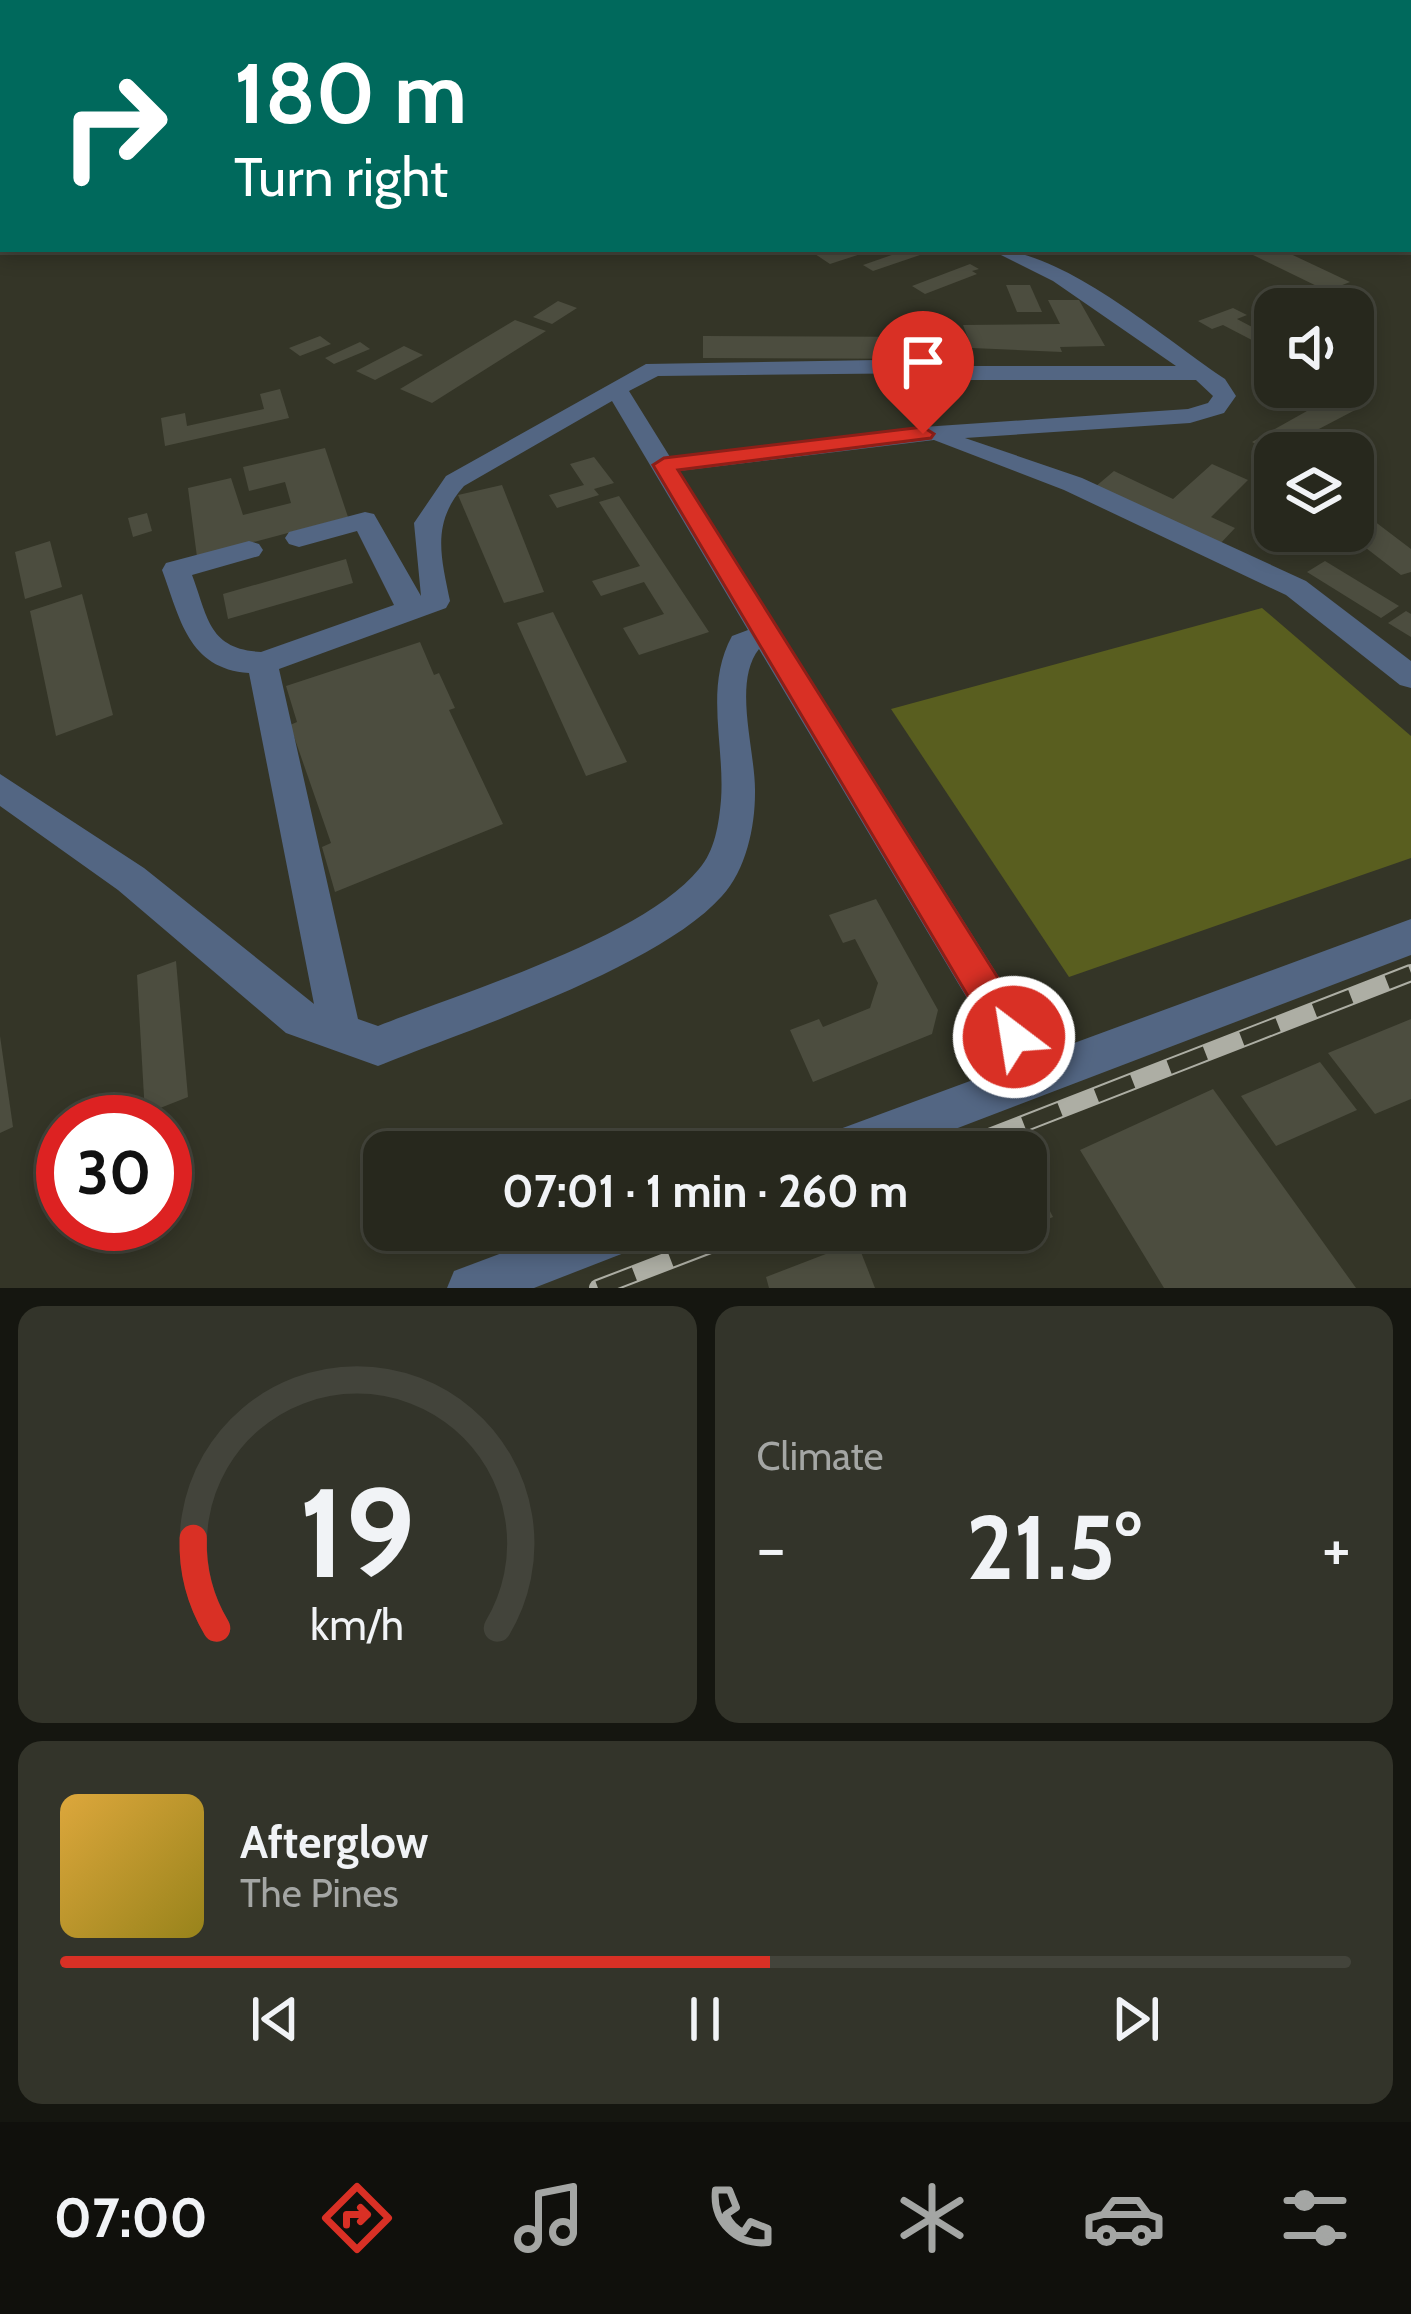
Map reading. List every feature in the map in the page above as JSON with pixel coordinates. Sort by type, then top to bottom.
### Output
[{"type":"street","points":[[664,465],[923,434],[1190,416],[1216,407],[1226,396],[1202,373],[1060,277],[1005,252]]},
{"type":"street","points":[[249,550],[176,570],[210,654],[228,664],[262,663],[436,602],[425,518],[435,500],[454,481],[654,369],[935,366],[962,373],[1202,373]]},
{"type":"street","points":[[616,389],[1038,1078]]},
{"type":"street","points":[[923,434],[1073,484],[1296,588],[1411,677]]},
{"type":"street","points":[[299,538],[365,520],[411,610]]},
{"type":"street","points":[[0,788],[131,879],[300,1019],[378,1046],[596,953],[674,915],[708,887],[729,854],[738,804],[732,666],[743,644],[768,634]]},
{"type":"street","points":[[262,663],[340,1030]]},
{"type":"street","points":[[894,1131],[1411,937]]},
{"type":"street","points":[[472,1288],[570,1251]]},
{"type":"green space","points":[[1262,608],[1411,736],[1411,858],[1069,977],[891,709]]},
{"type":"building","points":[[829,252],[867,252],[830,264],[815,254]]},
{"type":"building","points":[[900,252],[920,255],[873,271],[863,265]]},
{"type":"building","points":[[1286,252],[1350,282],[1321,288],[1253,255]]},
{"type":"building","points":[[970,264],[979,269],[972,271],[977,274],[925,294],[912,286]]},
{"type":"building","points":[[1006,285],[1030,285],[1042,312],[1017,312]]},
{"type":"building","points":[[1048,300],[1079,300],[1105,346],[1060,347],[1062,352],[972,348],[963,325],[1060,324]]},
{"type":"building","points":[[558,301],[577,308],[552,324],[533,317]]},
{"type":"building","points":[[1233,308],[1247,315],[1237,319],[1254,328],[1254,341],[1223,325],[1212,329],[1198,321]]},
{"type":"building","points":[[515,320],[546,331],[432,403],[400,389]]},
{"type":"building","points":[[320,336],[331,344],[300,356],[289,348]]},
{"type":"building","points":[[703,336],[943,337],[949,359],[703,358]]},
{"type":"building","points":[[360,342],[370,349],[334,364],[325,358]]},
{"type":"building","points":[[404,346],[423,355],[375,380],[356,371]]},
{"type":"building","points":[[280,389],[289,418],[165,446],[161,418],[185,413],[187,426],[264,409],[260,394]]},
{"type":"building","points":[[1312,408],[1359,408],[1313,432],[1270,432]]},
{"type":"building","points":[[325,448],[348,517],[197,557],[188,488],[231,478],[243,515],[291,503],[285,482],[249,491],[243,467]]},
{"type":"building","points":[[594,457],[614,483],[594,489],[599,495],[557,508],[549,495],[584,485],[570,464]]},
{"type":"building","points":[[1212,464],[1248,480],[1211,517],[1235,528],[1218,546],[1095,487],[1114,471],[1173,499]]},
{"type":"building","points":[[502,485],[544,592],[504,603],[458,495]]},
{"type":"building","points":[[619,496],[709,632],[639,655],[623,628],[664,614],[644,582],[601,596],[592,581],[640,566],[599,502]]},
{"type":"building","points":[[147,513],[152,531],[133,537],[128,518]]},
{"type":"building","points":[[1374,521],[1411,549],[1411,572],[1401,575],[1371,552]]},
{"type":"building","points":[[50,541],[62,587],[25,599],[15,552]]},
{"type":"building","points":[[346,559],[353,583],[228,619],[223,594]]},
{"type":"building","points":[[1325,561],[1399,606],[1381,618],[1307,572]]},
{"type":"building","points":[[82,594],[113,715],[56,736],[30,611]]},
{"type":"building","points":[[1406,611],[1411,614],[1411,637],[1388,623]]},
{"type":"building","points":[[553,612],[627,762],[586,776],[517,623]]},
{"type":"building","points":[[420,642],[455,708],[449,710],[503,824],[335,892],[322,847],[331,843],[290,725],[297,722],[286,686]]},
{"type":"building","points":[[876,899],[938,1010],[932,1034],[813,1082],[790,1030],[819,1019],[823,1027],[870,1008],[878,983],[855,939],[843,943],[829,915]]},
{"type":"building","points":[[176,961],[188,1095],[144,1095],[137,975]]},
{"type":"building","points":[[1411,1019],[1411,1099],[1375,1114],[1328,1053]]},
{"type":"building","points":[[0,1036],[13,1127],[0,1133]]},
{"type":"building","points":[[1320,1062],[1357,1110],[1276,1146],[1241,1096]]},
{"type":"building","points":[[1213,1089],[1356,1288],[1164,1288],[1080,1150]]},
{"type":"building","points":[[834,1251],[861,1251],[875,1288],[769,1288],[766,1277]]},
{"type":"railway","points":[[1005,1131],[1411,973]]},
{"type":"railway","points":[[598,1288],[694,1251]]},
{"type":"route","points":[[923,434],[664,465],[1014,1037]]}]
